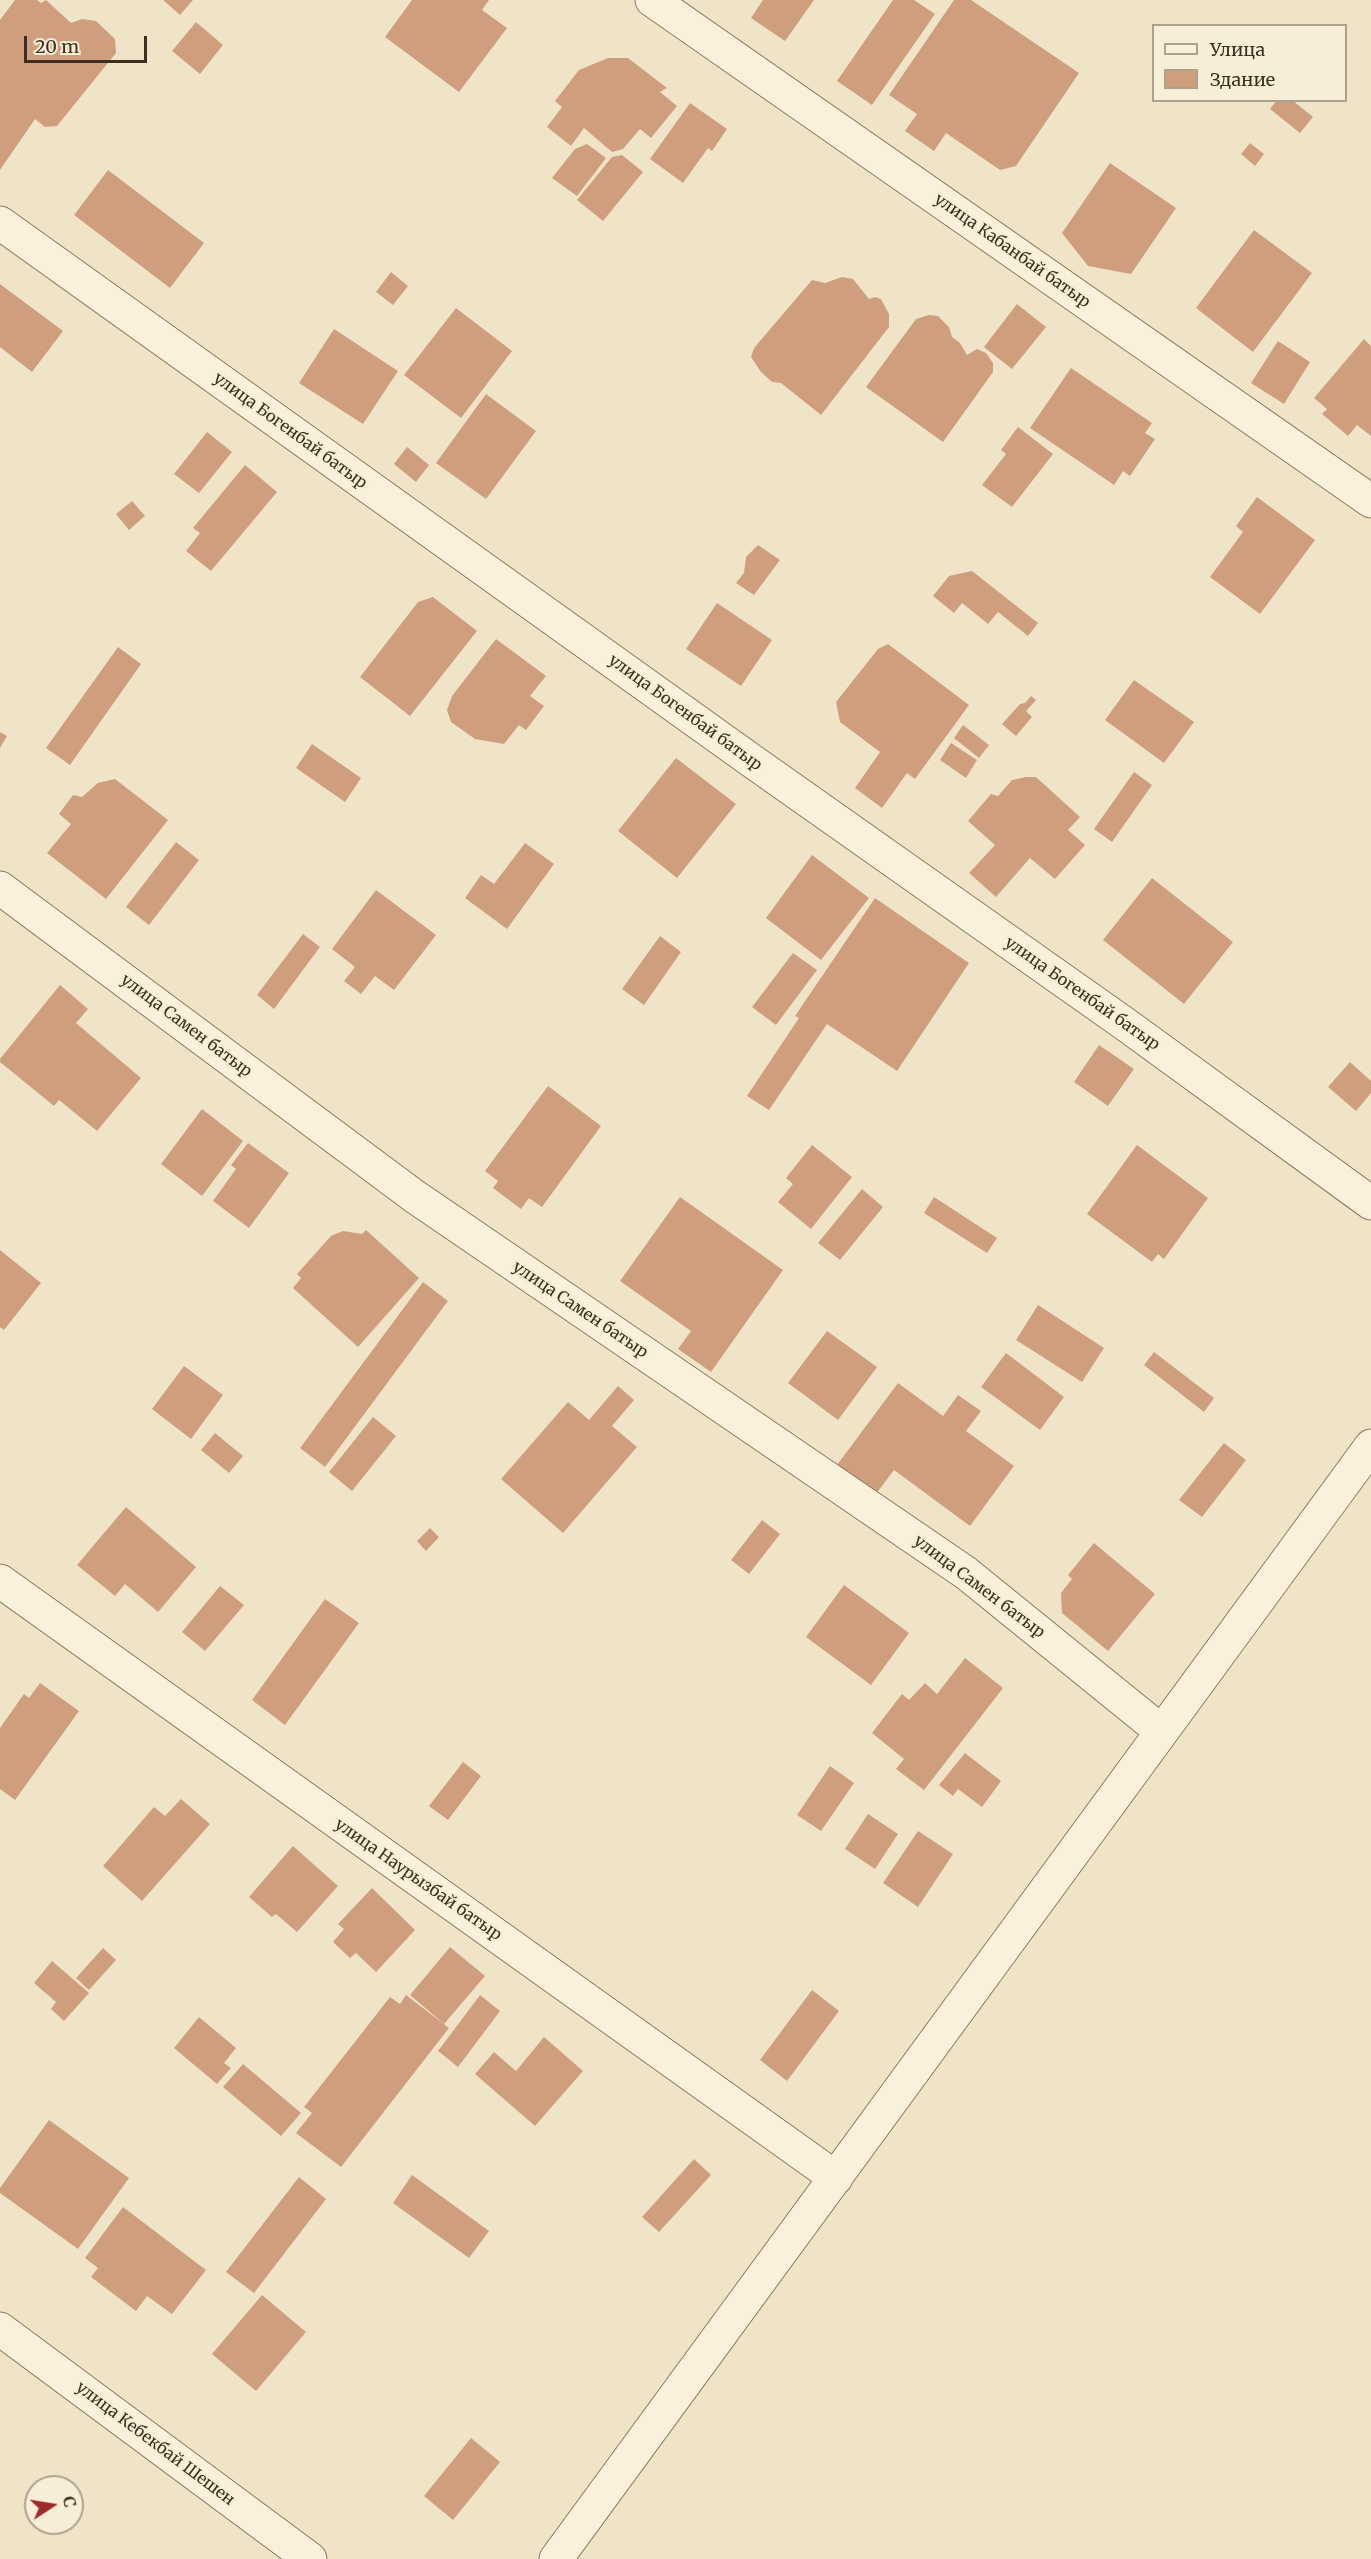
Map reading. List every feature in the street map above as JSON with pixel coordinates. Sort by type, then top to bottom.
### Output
[{"type":"street","name":"улица Кабанбай батыр","points":[[652,0],[1371,501]]},
{"type":"street","name":"улица Богенбай батыр","points":[[0,223],[742,754],[1125,1024],[1371,1203]]},
{"type":"street","name":"улица Самен батыр","points":[[0,888],[414,1196],[966,1573],[1161,1731]]},
{"type":"street","points":[[556,2559],[1371,1446]]},
{"type":"street","name":"улица Наурызбай батыр","points":[[0,1581],[836,2178]]},
{"type":"street","name":"улица Кебекбай Шешен","points":[[0,2329],[310,2559]]},
{"type":"building","points":[[15,0],[37,0],[41,3],[46,0],[71,23],[82,19],[96,21],[115,39],[116,53],[57,126],[45,127],[35,119],[0,170],[0,20]]},
{"type":"building","points":[[163,0],[193,0],[180,15]]},
{"type":"building","points":[[412,0],[489,0],[482,10],[507,28],[459,92],[385,37]]},
{"type":"building","points":[[763,0],[814,0],[785,41],[751,18]]},
{"type":"building","points":[[893,0],[914,0],[935,14],[872,105],[837,81]]},
{"type":"building","points":[[954,0],[971,0],[1079,73],[1016,166],[1000,170],[946,133],[934,151],[905,131],[917,114],[889,95]]},
{"type":"building","points":[[196,22],[223,45],[200,74],[172,51]]},
{"type":"building","points":[[608,58],[628,58],[667,88],[660,92],[677,106],[651,138],[640,129],[623,149],[612,152],[584,128],[571,146],[547,127],[562,107],[555,101],[579,70]]},
{"type":"building","points":[[1275,102],[1294,102],[1313,117],[1300,133],[1270,109]]},
{"type":"building","points":[[690,103],[727,129],[712,151],[708,148],[683,183],[650,159]]},
{"type":"building","points":[[1250,143],[1264,154],[1255,166],[1241,154]]},
{"type":"building","points":[[587,144],[606,158],[577,196],[552,178],[575,149]]},
{"type":"building","points":[[622,155],[643,172],[603,221],[577,200],[612,157]]},
{"type":"building","points":[[1110,163],[1176,208],[1131,274],[1088,266],[1062,233]]},
{"type":"building","points":[[108,170],[204,243],[170,288],[74,215]]},
{"type":"building","points":[[1254,230],[1312,273],[1253,352],[1196,308]]},
{"type":"building","points":[[391,272],[408,286],[393,305],[376,292]]},
{"type":"building","points":[[842,277],[853,279],[869,299],[875,297],[881,299],[889,314],[889,327],[821,415],[781,383],[772,382],[761,372],[751,357],[754,348],[812,280],[825,283]]},
{"type":"building","points":[[0,284],[63,331],[32,372],[0,347]]},
{"type":"building","points":[[1017,304],[1046,327],[1012,369],[984,347]]},
{"type":"building","points":[[456,308],[512,351],[461,418],[404,375]]},
{"type":"building","points":[[929,315],[938,316],[949,327],[952,337],[960,343],[967,355],[977,349],[986,353],[993,363],[993,372],[943,442],[866,387],[916,319]]},
{"type":"building","points":[[334,329],[398,371],[363,424],[299,383]]},
{"type":"building","points":[[1364,339],[1371,346],[1371,436],[1357,425],[1348,436],[1322,414],[1327,409],[1314,398]]},
{"type":"building","points":[[1278,341],[1310,362],[1284,404],[1251,383]]},
{"type":"building","points":[[1071,368],[1152,423],[1145,433],[1155,439],[1130,476],[1123,471],[1114,485],[1030,428]]},
{"type":"building","points":[[486,394],[536,431],[486,499],[436,463]]},
{"type":"building","points":[[1018,427],[1053,454],[1012,507],[982,485],[1006,454],[1001,450]]},
{"type":"building","points":[[207,432],[232,452],[199,493],[174,474]]},
{"type":"building","points":[[407,447],[429,465],[416,482],[394,464]]},
{"type":"building","points":[[245,465],[277,492],[211,571],[186,551],[200,533],[193,528]]},
{"type":"building","points":[[1257,497],[1315,540],[1260,614],[1210,577],[1243,532],[1236,526]]},
{"type":"building","points":[[132,501],[145,516],[129,530],[116,514]]},
{"type":"building","points":[[758,545],[780,560],[754,595],[736,583],[744,573],[746,557]]},
{"type":"building","points":[[972,571],[1038,623],[1028,636],[998,612],[988,624],[962,603],[954,613],[933,596],[949,576]]},
{"type":"building","points":[[433,597],[477,631],[410,716],[360,677],[418,602]]},
{"type":"building","points":[[717,603],[772,640],[741,686],[686,649]]},
{"type":"building","points":[[496,639],[546,676],[530,696],[544,706],[526,730],[519,725],[504,744],[475,739],[451,722],[447,710],[452,696]]},
{"type":"building","points":[[888,644],[969,705],[915,779],[907,773],[882,808],[855,788],[880,752],[840,722],[836,702],[878,649]]},
{"type":"building","points":[[118,647],[141,664],[70,765],[46,748]]},
{"type":"building","points":[[1134,680],[1194,722],[1164,763],[1105,720]]},
{"type":"building","points":[[1031,696],[1036,700],[1026,711],[1032,717],[1016,736],[1002,724],[1020,704],[1025,703]]},
{"type":"building","points":[[963,725],[989,745],[979,758],[954,738]]},
{"type":"building","points":[[0,732],[7,736],[0,748]]},
{"type":"building","points":[[951,743],[977,760],[966,778],[940,760]]},
{"type":"building","points":[[312,744],[361,778],[345,802],[296,768]]},
{"type":"building","points":[[676,758],[736,804],[677,878],[618,831]]},
{"type":"building","points":[[1134,772],[1152,785],[1112,842],[1094,829]]},
{"type":"building","points":[[1036,777],[1080,817],[1068,830],[1085,845],[1055,879],[1030,858],[996,897],[969,873],[995,845],[968,821],[991,794],[998,796],[1012,780]]},
{"type":"building","points":[[115,779],[168,820],[106,899],[47,853],[71,824],[59,814],[73,795],[82,797],[98,783]]},
{"type":"building","points":[[176,842],[199,860],[149,925],[126,907]]},
{"type":"building","points":[[525,843],[554,864],[507,929],[465,898],[481,875],[494,884]]},
{"type":"building","points":[[812,855],[869,898],[821,960],[766,918]]},
{"type":"building","points":[[1152,878],[1233,942],[1184,1004],[1103,940]]},
{"type":"building","points":[[376,890],[436,935],[394,990],[375,976],[361,994],[344,981],[355,967],[332,949]]},
{"type":"building","points":[[875,898],[969,963],[897,1071],[827,1024],[769,1110],[747,1096],[799,1018],[795,1016]]},
{"type":"building","points":[[303,934],[320,947],[274,1009],[257,995]]},
{"type":"building","points":[[660,936],[681,952],[644,1005],[622,989]]},
{"type":"building","points":[[793,953],[817,970],[776,1025],[752,1007]]},
{"type":"building","points":[[60,985],[88,1009],[76,1023],[141,1078],[97,1131],[59,1100],[54,1106],[0,1062],[0,1059]]},
{"type":"building","points":[[1099,1045],[1134,1069],[1108,1106],[1074,1082]]},
{"type":"building","points":[[1350,1062],[1371,1081],[1371,1093],[1356,1111],[1328,1087]]},
{"type":"building","points":[[548,1086],[601,1126],[542,1207],[529,1198],[521,1209],[493,1188],[498,1181],[485,1171]]},
{"type":"building","points":[[202,1109],[243,1141],[202,1196],[161,1164]]},
{"type":"building","points":[[248,1143],[289,1173],[249,1228],[213,1201],[236,1169],[231,1165]]},
{"type":"building","points":[[812,1145],[852,1177],[811,1229],[778,1202],[793,1184],[786,1178]]},
{"type":"building","points":[[1137,1145],[1208,1198],[1164,1259],[1158,1254],[1152,1262],[1087,1214]]},
{"type":"building","points":[[862,1189],[883,1207],[840,1260],[818,1243]]},
{"type":"building","points":[[680,1197],[783,1270],[711,1372],[678,1349],[691,1331],[620,1281]]},
{"type":"building","points":[[934,1197],[997,1238],[987,1253],[924,1213]]},
{"type":"building","points":[[366,1230],[419,1278],[358,1347],[293,1288],[301,1278],[297,1274],[331,1236],[343,1231],[362,1234]]},
{"type":"building","points":[[0,1250],[41,1283],[4,1330],[0,1327]]},
{"type":"building","points":[[423,1282],[448,1301],[325,1467],[300,1448]]},
{"type":"building","points":[[1038,1305],[1104,1348],[1082,1382],[1016,1340]]},
{"type":"building","points":[[827,1331],[877,1367],[838,1420],[788,1383]]},
{"type":"building","points":[[1154,1352],[1214,1398],[1204,1412],[1144,1365]]},
{"type":"building","points":[[1006,1353],[1064,1397],[1040,1430],[981,1387]]},
{"type":"building","points":[[184,1366],[223,1395],[191,1439],[152,1409]]},
{"type":"building","points":[[898,1383],[943,1416],[958,1395],[981,1411],[966,1431],[1014,1466],[970,1526],[894,1470],[876,1494],[837,1465]]},
{"type":"building","points":[[618,1386],[634,1400],[612,1426],[637,1447],[563,1533],[501,1479],[568,1402],[589,1420]]},
{"type":"building","points":[[373,1417],[396,1436],[352,1491],[329,1472]]},
{"type":"building","points":[[215,1433],[243,1456],[229,1473],[201,1450]]},
{"type":"building","points":[[1224,1443],[1246,1460],[1202,1517],[1179,1500]]},
{"type":"building","points":[[126,1507],[196,1567],[158,1612],[125,1584],[115,1596],[77,1565]]},
{"type":"building","points":[[762,1520],[780,1534],[749,1574],[731,1560]]},
{"type":"building","points":[[430,1528],[439,1537],[426,1551],[417,1541]]},
{"type":"building","points":[[1094,1543],[1155,1594],[1108,1651],[1062,1613],[1061,1593],[1072,1579],[1068,1575]]},
{"type":"building","points":[[844,1585],[909,1633],[871,1685],[806,1637]]},
{"type":"building","points":[[220,1586],[244,1605],[205,1651],[182,1632]]},
{"type":"building","points":[[325,1599],[359,1623],[285,1725],[252,1700]]},
{"type":"building","points":[[965,1658],[1003,1688],[924,1790],[896,1769],[904,1759],[872,1733],[902,1694],[909,1700],[925,1683],[937,1694]]},
{"type":"building","points":[[40,1683],[79,1711],[15,1800],[0,1789],[0,1728],[24,1694],[29,1698]]},
{"type":"building","points":[[965,1753],[1001,1781],[982,1807],[958,1789],[953,1796],[939,1785]]},
{"type":"building","points":[[463,1762],[481,1776],[448,1820],[429,1806]]},
{"type":"building","points":[[830,1766],[854,1783],[821,1831],[797,1815]]},
{"type":"building","points":[[181,1799],[210,1824],[142,1901],[103,1866],[154,1807],[165,1816]]},
{"type":"building","points":[[868,1814],[898,1834],[875,1869],[845,1849]]},
{"type":"building","points":[[918,1831],[953,1854],[918,1907],[883,1883]]},
{"type":"building","points":[[293,1846],[338,1886],[297,1932],[276,1914],[272,1917],[249,1897]]},
{"type":"building","points":[[372,1888],[415,1930],[376,1972],[356,1953],[350,1958],[333,1942],[344,1929],[338,1924]]},
{"type":"building","points":[[450,1947],[485,1976],[444,2024],[410,1995]]},
{"type":"building","points":[[103,1948],[116,1960],[89,1990],[76,1978]]},
{"type":"building","points":[[52,1961],[89,1993],[64,2021],[51,2009],[56,2002],[34,1983]]},
{"type":"building","points":[[812,1990],[839,2011],[787,2081],[760,2060]]},
{"type":"building","points":[[406,1995],[449,2028],[341,2167],[296,2133],[312,2113],[304,2107],[390,1997],[400,2004]]},
{"type":"building","points":[[480,1995],[500,2011],[458,2067],[438,2051]]},
{"type":"building","points":[[199,2017],[236,2048],[224,2063],[231,2068],[217,2084],[174,2048]]},
{"type":"building","points":[[544,2037],[583,2071],[535,2126],[475,2074],[494,2052],[516,2071]]},
{"type":"building","points":[[243,2064],[301,2113],[281,2136],[223,2087]]},
{"type":"building","points":[[49,2120],[129,2178],[78,2249],[0,2193],[0,2188]]},
{"type":"building","points":[[694,2159],[711,2175],[659,2232],[642,2217]]},
{"type":"building","points":[[412,2175],[489,2231],[469,2258],[393,2203]]},
{"type":"building","points":[[299,2177],[326,2199],[254,2293],[226,2272]]},
{"type":"building","points":[[123,2207],[206,2270],[172,2314],[147,2296],[136,2311],[91,2277],[98,2268],[85,2258]]},
{"type":"building","points":[[262,2295],[306,2332],[256,2391],[212,2354]]},
{"type":"building","points":[[471,2438],[500,2462],[453,2520],[424,2496]]}]
